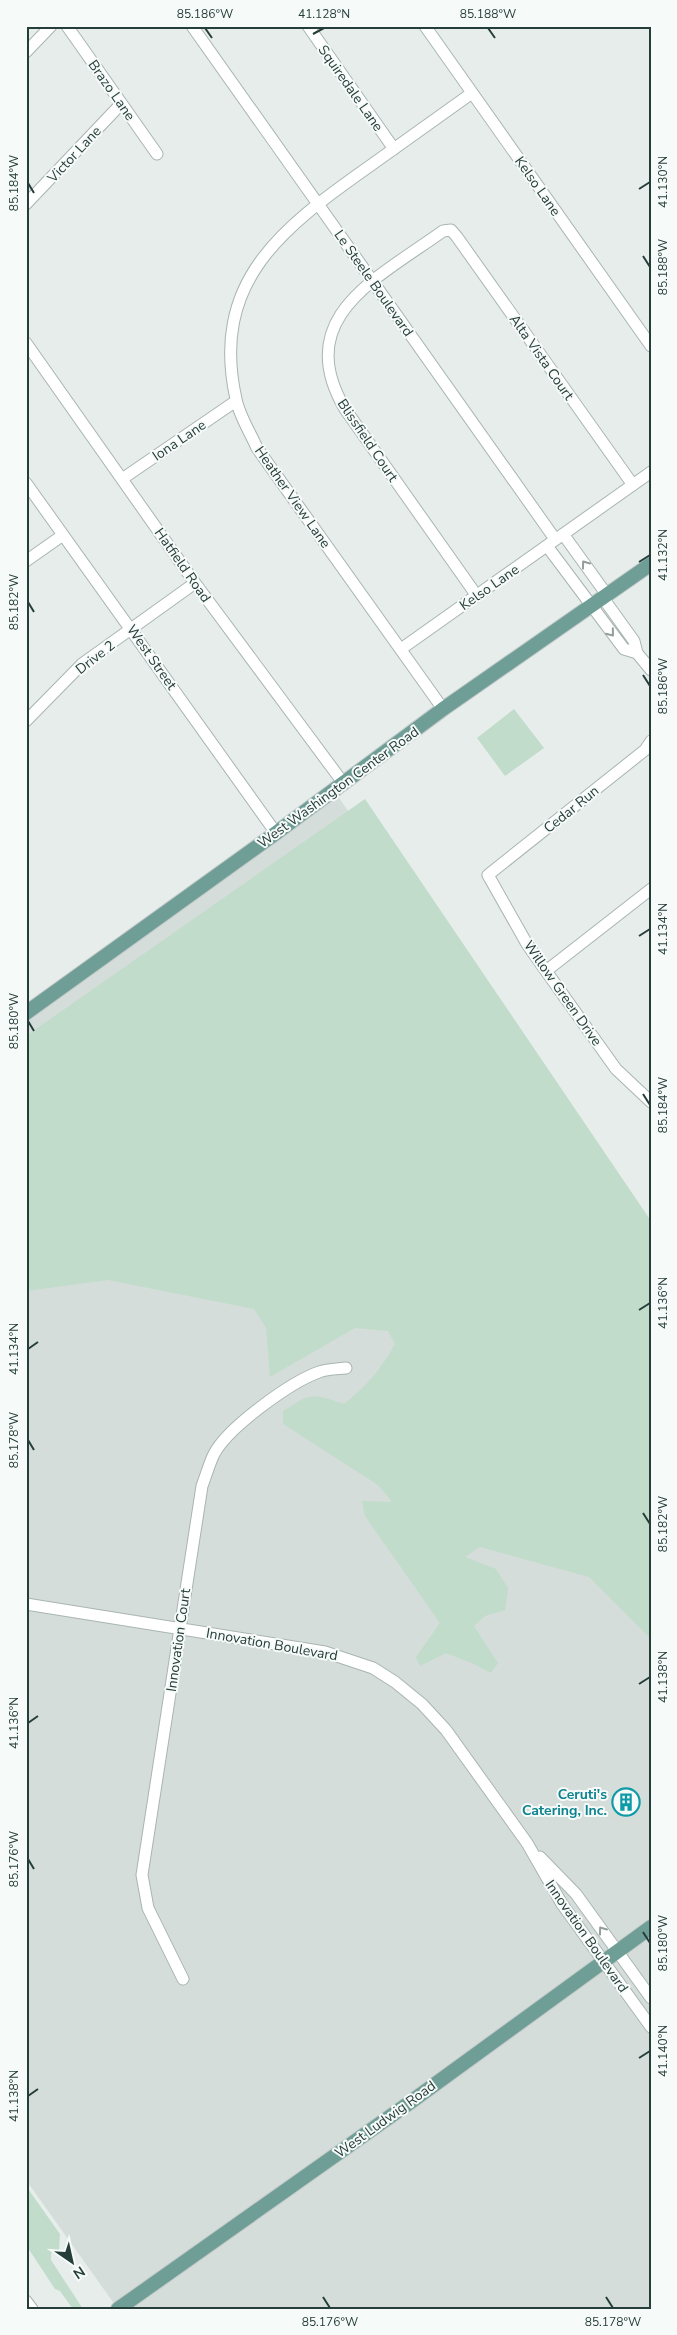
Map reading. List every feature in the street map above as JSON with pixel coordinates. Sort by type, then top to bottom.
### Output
[{"type":"main road","name":"West Washington Center Road","points":[[26,1013],[276,834],[443,709],[651,564]]},
{"type":"main road","name":"West Ludwig Road","points":[[118,2309],[412,2101],[651,1927]]},
{"type":"street","points":[[26,52],[51,26]]},
{"type":"street","name":"Brazo Lane","points":[[67,26],[157,154]]},
{"type":"street","name":"Le Steele Boulevard","points":[[192,26],[555,540],[605,596],[634,641],[637,653]]},
{"type":"street","name":"Squiredale Lane","points":[[308,26],[394,149]]},
{"type":"street","name":"Kelso Lane","points":[[425,26],[651,346]]},
{"type":"street","name":"Heather View Lane","points":[[443,709],[257,448],[236,401],[230,343],[242,294],[264,256],[287,228],[317,203],[472,93]]},
{"type":"street","name":"Victor Lane","points":[[26,204],[121,104]]},
{"type":"street","name":"Blissfield Court","points":[[451,230],[443,231],[373,282],[352,300],[334,322],[328,345],[328,368],[334,389],[477,596]]},
{"type":"street","name":"Alta Vista Court","points":[[451,230],[633,485]]},
{"type":"street","name":"Hatfield Road","points":[[26,343],[195,583],[344,784]]},
{"type":"street","name":"Iona Lane","points":[[122,479],[236,401]]},
{"type":"street","name":"Kelso Lane","points":[[401,649],[651,472]]},
{"type":"street","name":"West Street","points":[[26,482],[276,834]]},
{"type":"street","points":[[26,562],[63,535]]},
{"type":"street","name":"Le Steele Boulevard","points":[[555,540],[590,607],[624,649],[637,653]]},
{"type":"street","name":"Drive 2","points":[[26,721],[82,664],[195,583]]},
{"type":"street","points":[[637,653],[651,670]]},
{"type":"street","name":"Cedar Run","points":[[488,875],[645,750],[651,741]]},
{"type":"street","name":"Willow Green Drive","points":[[488,875],[527,944],[616,1069],[651,1102]]},
{"type":"street","points":[[546,971],[651,889]]},
{"type":"street","name":"Innovation Court","points":[[183,1980],[148,1908],[142,1875],[202,1486],[214,1454],[226,1436],[248,1417],[299,1382],[320,1372],[346,1368]]},
{"type":"street","name":"Innovation Boulevard","points":[[26,1604],[325,1652],[373,1668],[422,1704],[446,1730],[527,1843],[562,1904],[651,2027]]},
{"type":"street","name":"Innovation Boulevard","points":[[527,1843],[576,1894],[651,1998]]},
{"type":"street","points":[[26,2301],[32,2309]]},
{"type":"shaded area","points":[[337,795],[651,1249],[651,2309],[118,2309],[26,2180],[26,1018]]},
{"type":"green space","points":[[514,709],[544,748],[505,776],[477,738]]},
{"type":"green space","points":[[365,799],[651,1221],[651,1639],[589,1577],[480,1547],[465,1557],[496,1569],[508,1588],[505,1610],[485,1616],[474,1626],[498,1663],[491,1673],[446,1653],[420,1666],[416,1657],[440,1623],[365,1516],[362,1501],[392,1502],[378,1485],[283,1424],[283,1411],[300,1400],[318,1396],[344,1404],[352,1398],[373,1377],[395,1344],[388,1331],[355,1328],[270,1377],[266,1328],[254,1309],[108,1280],[26,1291],[26,1036]]},
{"type":"green space","points":[[26,2186],[60,2234],[59,2251],[51,2253],[51,2260],[83,2309],[73,2309],[60,2291],[55,2289],[26,2245]]},
{"type":"place","name":"Ceruti's Catering, Inc.","points":[[626,1802]]}]
